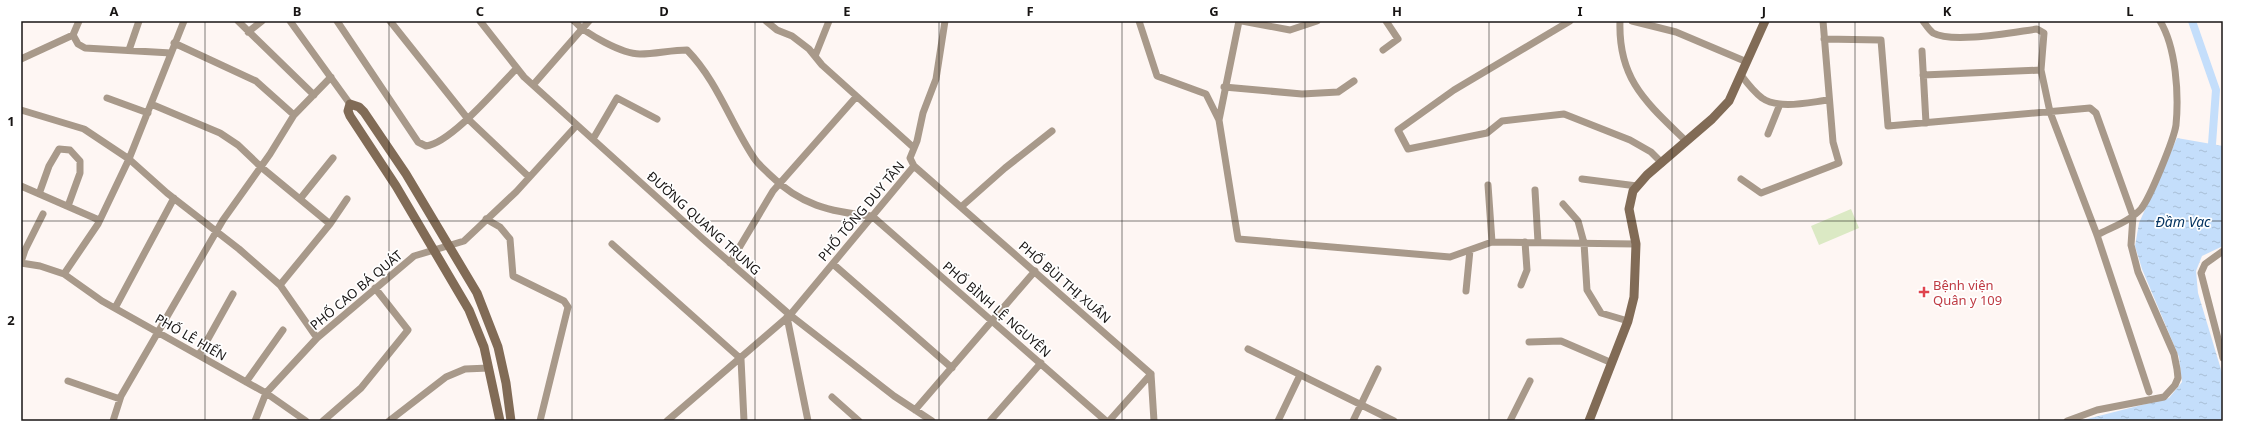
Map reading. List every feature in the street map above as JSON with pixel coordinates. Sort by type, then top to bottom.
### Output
[{"type":"street","points":[[21,59],[73,35],[79,21]]},
{"type":"street","points":[[129,50],[139,21]]},
{"type":"street","points":[[64,274],[99,220],[129,159],[184,21]]},
{"type":"street","points":[[238,21],[314,95]]},
{"type":"street","points":[[248,32],[262,21]]},
{"type":"street","points":[[290,21],[350,104],[360,107],[368,118],[406,174],[447,246],[477,293],[498,347],[506,383],[511,421]]},
{"type":"street","points":[[337,21],[418,142],[426,146],[430,146],[468,119],[517,68]]},
{"type":"street","points":[[390,21],[468,119],[529,177]]},
{"type":"street","name":"ĐƯỜNG QUANG TRUNG","points":[[480,21],[517,68],[533,85],[788,316],[894,396],[931,421]]},
{"type":"street","points":[[574,21],[581,30],[625,52],[640,54],[687,50],[709,76],[754,159],[790,194],[811,203],[845,213],[872,216]]},
{"type":"street","points":[[533,85],[589,21]]},
{"type":"street","points":[[766,21],[777,30],[792,36],[809,49],[822,65],[913,147]]},
{"type":"street","points":[[814,56],[830,21]]},
{"type":"street","name":"PHỐ TỐNG DUY TÂN","points":[[667,421],[741,359],[788,316],[914,166],[910,158],[913,147],[917,141],[923,113],[936,79],[945,21]]},
{"type":"street","points":[[1139,21],[1157,76],[1206,94],[1222,102]]},
{"type":"street","points":[[1219,120],[1224,87],[1239,21]]},
{"type":"street","points":[[1242,21],[1290,30],[1317,21]]},
{"type":"street","points":[[1383,50],[1398,39],[1386,21]]},
{"type":"street","points":[[1570,21],[1454,90],[1398,130],[1408,148],[1486,133],[1502,121],[1564,114],[1630,140],[1651,152],[1662,163]]},
{"type":"street","points":[[1620,21],[1619,38],[1626,65],[1637,90],[1686,141]]},
{"type":"street","points":[[1632,21],[1676,32],[1747,62]]},
{"type":"street","points":[[1589,421],[1628,321],[1636,284],[1636,244],[1629,209],[1633,191],[1729,101],[1742,75],[1754,42],[1765,21]]},
{"type":"street","points":[[1741,179],[1760,193],[1839,163],[1833,142],[1823,21]]},
{"type":"street","points":[[1924,21],[1932,32],[1944,37],[1972,37],[2040,30],[2044,33],[2041,70],[2050,112],[2097,235],[2149,392]]},
{"type":"street","points":[[2097,235],[2133,216],[2142,208],[2158,175],[2176,126],[2175,66],[2160,21]]},
{"type":"street","points":[[73,35],[78,44],[85,48],[171,53]]},
{"type":"street","points":[[1824,39],[1881,40],[1888,126],[2090,108],[2096,113],[2133,216],[2131,246],[2138,272],[2174,354],[2178,378],[2170,393],[2164,397],[2097,410],[2067,421]]},
{"type":"street","points":[[174,43],[256,81],[294,115]]},
{"type":"street","points":[[1922,51],[1926,123]]},
{"type":"street","points":[[1923,75],[2041,70]]},
{"type":"street","points":[[1742,75],[1761,98],[1780,104],[1829,100]]},
{"type":"street","points":[[113,421],[120,399],[216,231],[261,167],[294,115],[331,77]]},
{"type":"street","points":[[1224,87],[1302,94],[1338,92],[1354,81]]},
{"type":"street","points":[[1206,94],[1219,120],[1238,239],[1450,257],[1492,242],[1636,244]]},
{"type":"street","points":[[730,262],[773,191],[780,185],[856,97]]},
{"type":"street","points":[[107,98],[148,112]]},
{"type":"street","points":[[592,139],[617,98],[658,119]]},
{"type":"street","points":[[151,104],[220,133],[238,145],[261,167],[330,224]]},
{"type":"street","points":[[350,104],[348,111],[350,116],[396,186],[469,310],[484,347],[500,421]]},
{"type":"street","points":[[1768,134],[1780,104]]},
{"type":"street","points":[[21,110],[84,129],[129,159],[174,198],[280,284],[317,338]]},
{"type":"street","name":"PHỐ CAO BÁ QUÁT","points":[[266,393],[317,338],[414,256],[464,240],[516,192],[577,125]]},
{"type":"street","points":[[961,207],[1005,168],[1052,131]]},
{"type":"street","points":[[40,194],[49,166],[59,149],[70,150],[80,161],[80,173],[68,206]]},
{"type":"street","points":[[300,199],[333,158]]},
{"type":"street","name":"PHỐ BÙI THỊ XUÂN","points":[[914,166],[1151,374]]},
{"type":"street","points":[[1582,179],[1637,186]]},
{"type":"street","points":[[1488,185],[1492,242]]},
{"type":"street","points":[[21,186],[99,220]]},
{"type":"street","points":[[1535,190],[1538,242]]},
{"type":"street","points":[[115,308],[174,198]]},
{"type":"street","points":[[280,284],[330,224],[347,199]]},
{"type":"street","points":[[1563,204],[1578,221],[1584,243],[1587,290],[1601,313],[1628,321]]},
{"type":"street","points":[[21,263],[25,250],[43,214]]},
{"type":"street","name":"PHỐ BÌNH LỆ NGUYÊN","points":[[872,216],[993,320],[1106,421]]},
{"type":"street","points":[[486,219],[500,227],[510,239],[513,276],[564,301],[568,307],[540,421]]},
{"type":"street","points":[[1521,285],[1527,270],[1525,242]]},
{"type":"street","points":[[612,244],[741,359],[744,421]]},
{"type":"street","points":[[1466,291],[1470,250]]},
{"type":"street","points":[[2223,251],[2205,264],[2201,273],[2223,358]]},
{"type":"street","name":"PHỐ LÊ HIẾN","points":[[21,263],[40,266],[64,274],[115,308],[266,393],[306,421]]},
{"type":"street","points":[[832,264],[952,368]]},
{"type":"street","points":[[915,410],[1035,271]]},
{"type":"street","points":[[323,421],[361,388],[408,330],[375,288]]},
{"type":"street","points":[[199,355],[233,294]]},
{"type":"street","points":[[788,316],[808,421]]},
{"type":"street","points":[[246,382],[283,330]]},
{"type":"street","points":[[1529,342],[1561,341],[1612,363]]},
{"type":"street","points":[[1248,349],[1394,421]]},
{"type":"street","points":[[990,421],[1041,363]]},
{"type":"street","points":[[389,421],[446,377],[465,369],[489,368]]},
{"type":"street","points":[[1352,421],[1378,369]]},
{"type":"street","points":[[1109,421],[1151,374]]},
{"type":"street","points":[[1151,374],[1154,421]]},
{"type":"street","points":[[1278,421],[1300,375]]},
{"type":"street","points":[[68,381],[120,399]]},
{"type":"street","points":[[1510,421],[1530,381]]},
{"type":"street","points":[[255,421],[266,393]]},
{"type":"street","points":[[832,397],[859,421]]},
{"type":"green space","points":[[1851,209],[1859,228],[1819,245],[1811,226]]},
{"type":"water","name":"Đầm Vạc","points":[[2177,138],[2223,146],[2223,246],[2202,256],[2196,271],[2198,293],[2223,376],[2223,421],[2079,421],[2169,398],[2182,382],[2179,357],[2142,269],[2135,246],[2139,223]]},
{"type":"waterway","points":[[2192,21],[2216,90],[2212,144]]},
{"type":"place","name":"Bệnh viện Quân y 109","points":[[1924,292]]}]
